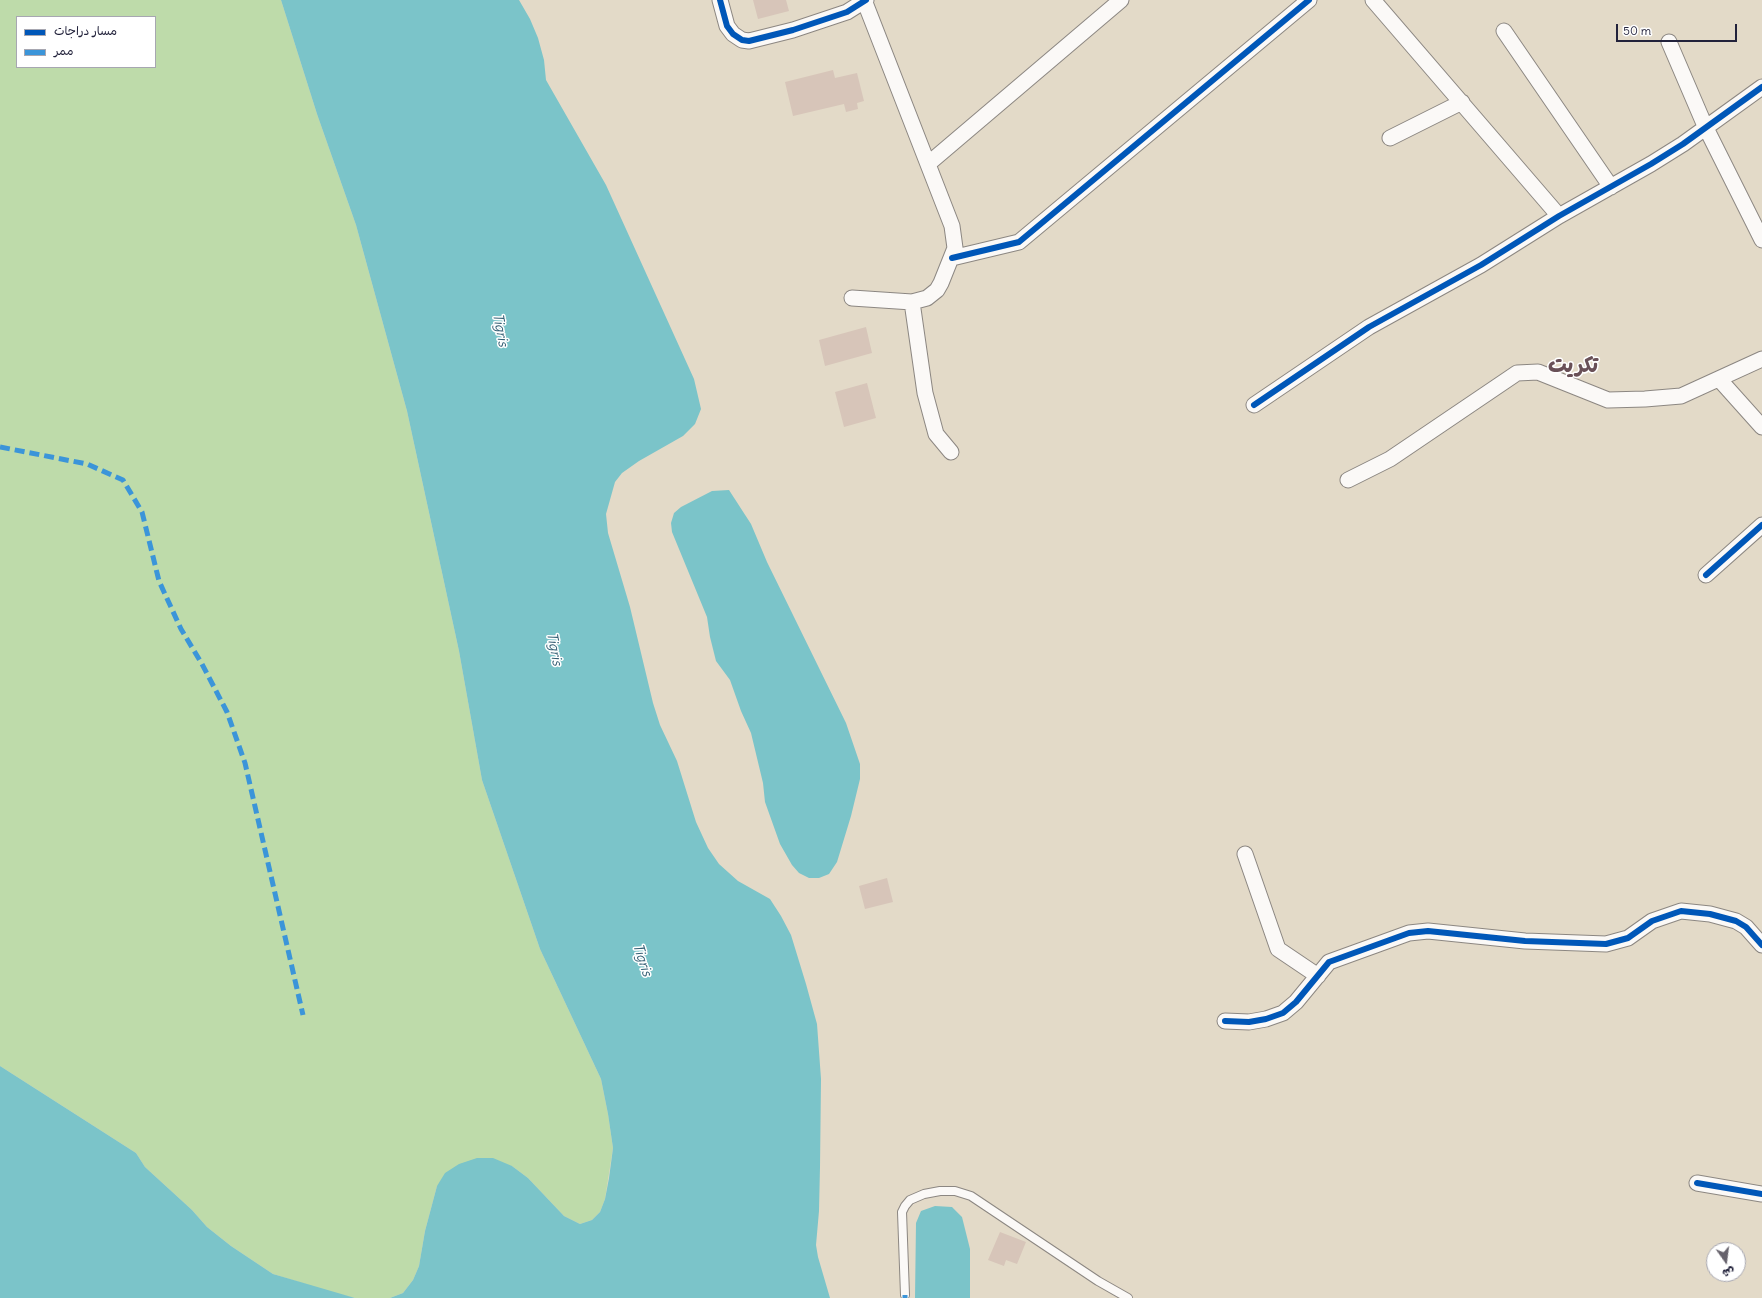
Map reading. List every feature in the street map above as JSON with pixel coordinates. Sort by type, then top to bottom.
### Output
[{"type":"street","points":[[720,0],[727,26],[733,34],[742,40],[749,41],[793,30],[847,12],[865,0],[952,226],[955,248],[937,290],[927,298],[912,302],[852,298]]},
{"type":"street","points":[[928,164],[1122,0]]},
{"type":"street","points":[[952,258],[1019,242],[1309,0]]},
{"type":"street","points":[[1373,0],[1559,216]]},
{"type":"street","points":[[1504,31],[1610,187]]},
{"type":"street","points":[[1670,42],[1705,126],[1762,240]]},
{"type":"street","points":[[1254,405],[1369,327],[1481,266],[1559,216],[1676,148],[1762,87]]},
{"type":"street","points":[[1390,138],[1462,102]]},
{"type":"street","points":[[912,302],[925,393],[936,434],[951,452]]},
{"type":"street","points":[[1348,480],[1390,459],[1517,373],[1538,372],[1608,400],[1681,396],[1762,359]]},
{"type":"street","points":[[1719,379],[1762,427]]},
{"type":"street","points":[[1706,575],[1762,525]]},
{"type":"street","points":[[1245,854],[1278,949],[1318,976]]},
{"type":"street","points":[[1225,1020],[1249,1022],[1266,1020],[1283,1013],[1296,1002],[1329,962],[1410,933],[1428,931],[1525,941],[1606,944],[1628,938],[1652,921],[1681,911],[1710,914],[1736,921],[1746,927],[1762,945]]},
{"type":"street","points":[[1697,1183],[1762,1194]]},
{"type":"lane","points":[[905,1295],[902,1212],[910,1200],[924,1194],[940,1191],[955,1191],[971,1196],[1098,1280],[1128,1298]]},
{"type":"green space","points":[[0,0],[281,0],[317,114],[356,225],[407,411],[459,651],[482,780],[540,949],[601,1079],[613,1148],[605,1199],[600,1212],[592,1220],[580,1224],[564,1216],[528,1178],[512,1166],[437,1186],[425,1231],[419,1266],[413,1280],[403,1293],[390,1298],[355,1298],[337,1294],[273,1274],[231,1246],[207,1227],[192,1210],[145,1167],[136,1153],[0,1066]]},
{"type":"water","name":"Tigris","points":[[281,0],[519,0],[530,19],[538,38],[544,60],[546,80],[606,185],[694,379],[701,409],[695,424],[683,436],[639,461],[622,473],[615,482],[606,514],[608,533],[630,607],[653,703],[660,725],[677,761],[696,822],[708,848],[719,864],[738,881],[770,899],[791,935],[806,984],[817,1024],[821,1079],[819,1211],[816,1245],[830,1298],[390,1298],[403,1293],[413,1280],[419,1266],[425,1231],[437,1186],[445,1173],[459,1164],[477,1158],[493,1158],[512,1166],[528,1178],[564,1216],[580,1224],[592,1220],[600,1212],[605,1199],[613,1148],[601,1079],[540,949],[482,780],[459,651],[407,411],[356,225],[317,114]]},
{"type":"water","points":[[729,490],[751,524],[767,562],[846,723],[860,764],[860,779],[851,816],[837,862],[829,874],[819,878],[809,878],[799,873],[792,865],[780,844],[765,802],[763,783],[751,733],[730,680],[716,661],[707,617],[672,532],[671,523],[674,513],[681,507],[712,491]]},
{"type":"water","points":[[0,1066],[136,1153],[145,1167],[192,1210],[207,1227],[231,1246],[273,1274],[355,1298],[0,1298]]},
{"type":"water","points":[[935,1206],[952,1207],[962,1217],[970,1249],[970,1298],[915,1298],[916,1223],[921,1211]]},
{"type":"building","points":[[753,0],[786,0],[789,11],[758,19]]},
{"type":"building","points":[[833,70],[835,78],[857,73],[864,101],[857,103],[858,109],[846,112],[844,104],[793,116],[785,82]]},
{"type":"building","points":[[866,327],[872,353],[825,366],[819,340]]},
{"type":"building","points":[[867,383],[876,418],[844,427],[835,392]]},
{"type":"building","points":[[887,878],[893,902],[865,909],[859,886]]},
{"type":"building","points":[[1000,1232],[1026,1242],[1017,1264],[1006,1260],[1004,1266],[988,1260]]},
{"type":"marked path","points":[[0,447],[87,464],[123,480],[142,512],[159,581],[181,629],[202,664],[227,712],[245,763],[303,1015]]},
{"type":"cycle path","points":[[720,0],[727,26],[733,34],[742,40],[749,41],[793,30],[847,12],[866,0]]},
{"type":"cycle path","points":[[952,258],[1019,242],[1309,0]]},
{"type":"cycle path","points":[[1254,405],[1369,327],[1481,265],[1559,216],[1651,164],[1683,144],[1762,87]]},
{"type":"cycle path","points":[[1706,575],[1762,525]]},
{"type":"cycle path","points":[[1225,1021],[1249,1022],[1266,1019],[1283,1013],[1296,1002],[1329,962],[1409,933],[1428,931],[1525,941],[1606,944],[1628,938],[1652,921],[1681,911],[1710,914],[1736,921],[1746,927],[1762,945]]},
{"type":"cycle path","points":[[1697,1183],[1762,1194]]},
{"type":"district","name":"تكريت","points":[[1573,366]]}]
